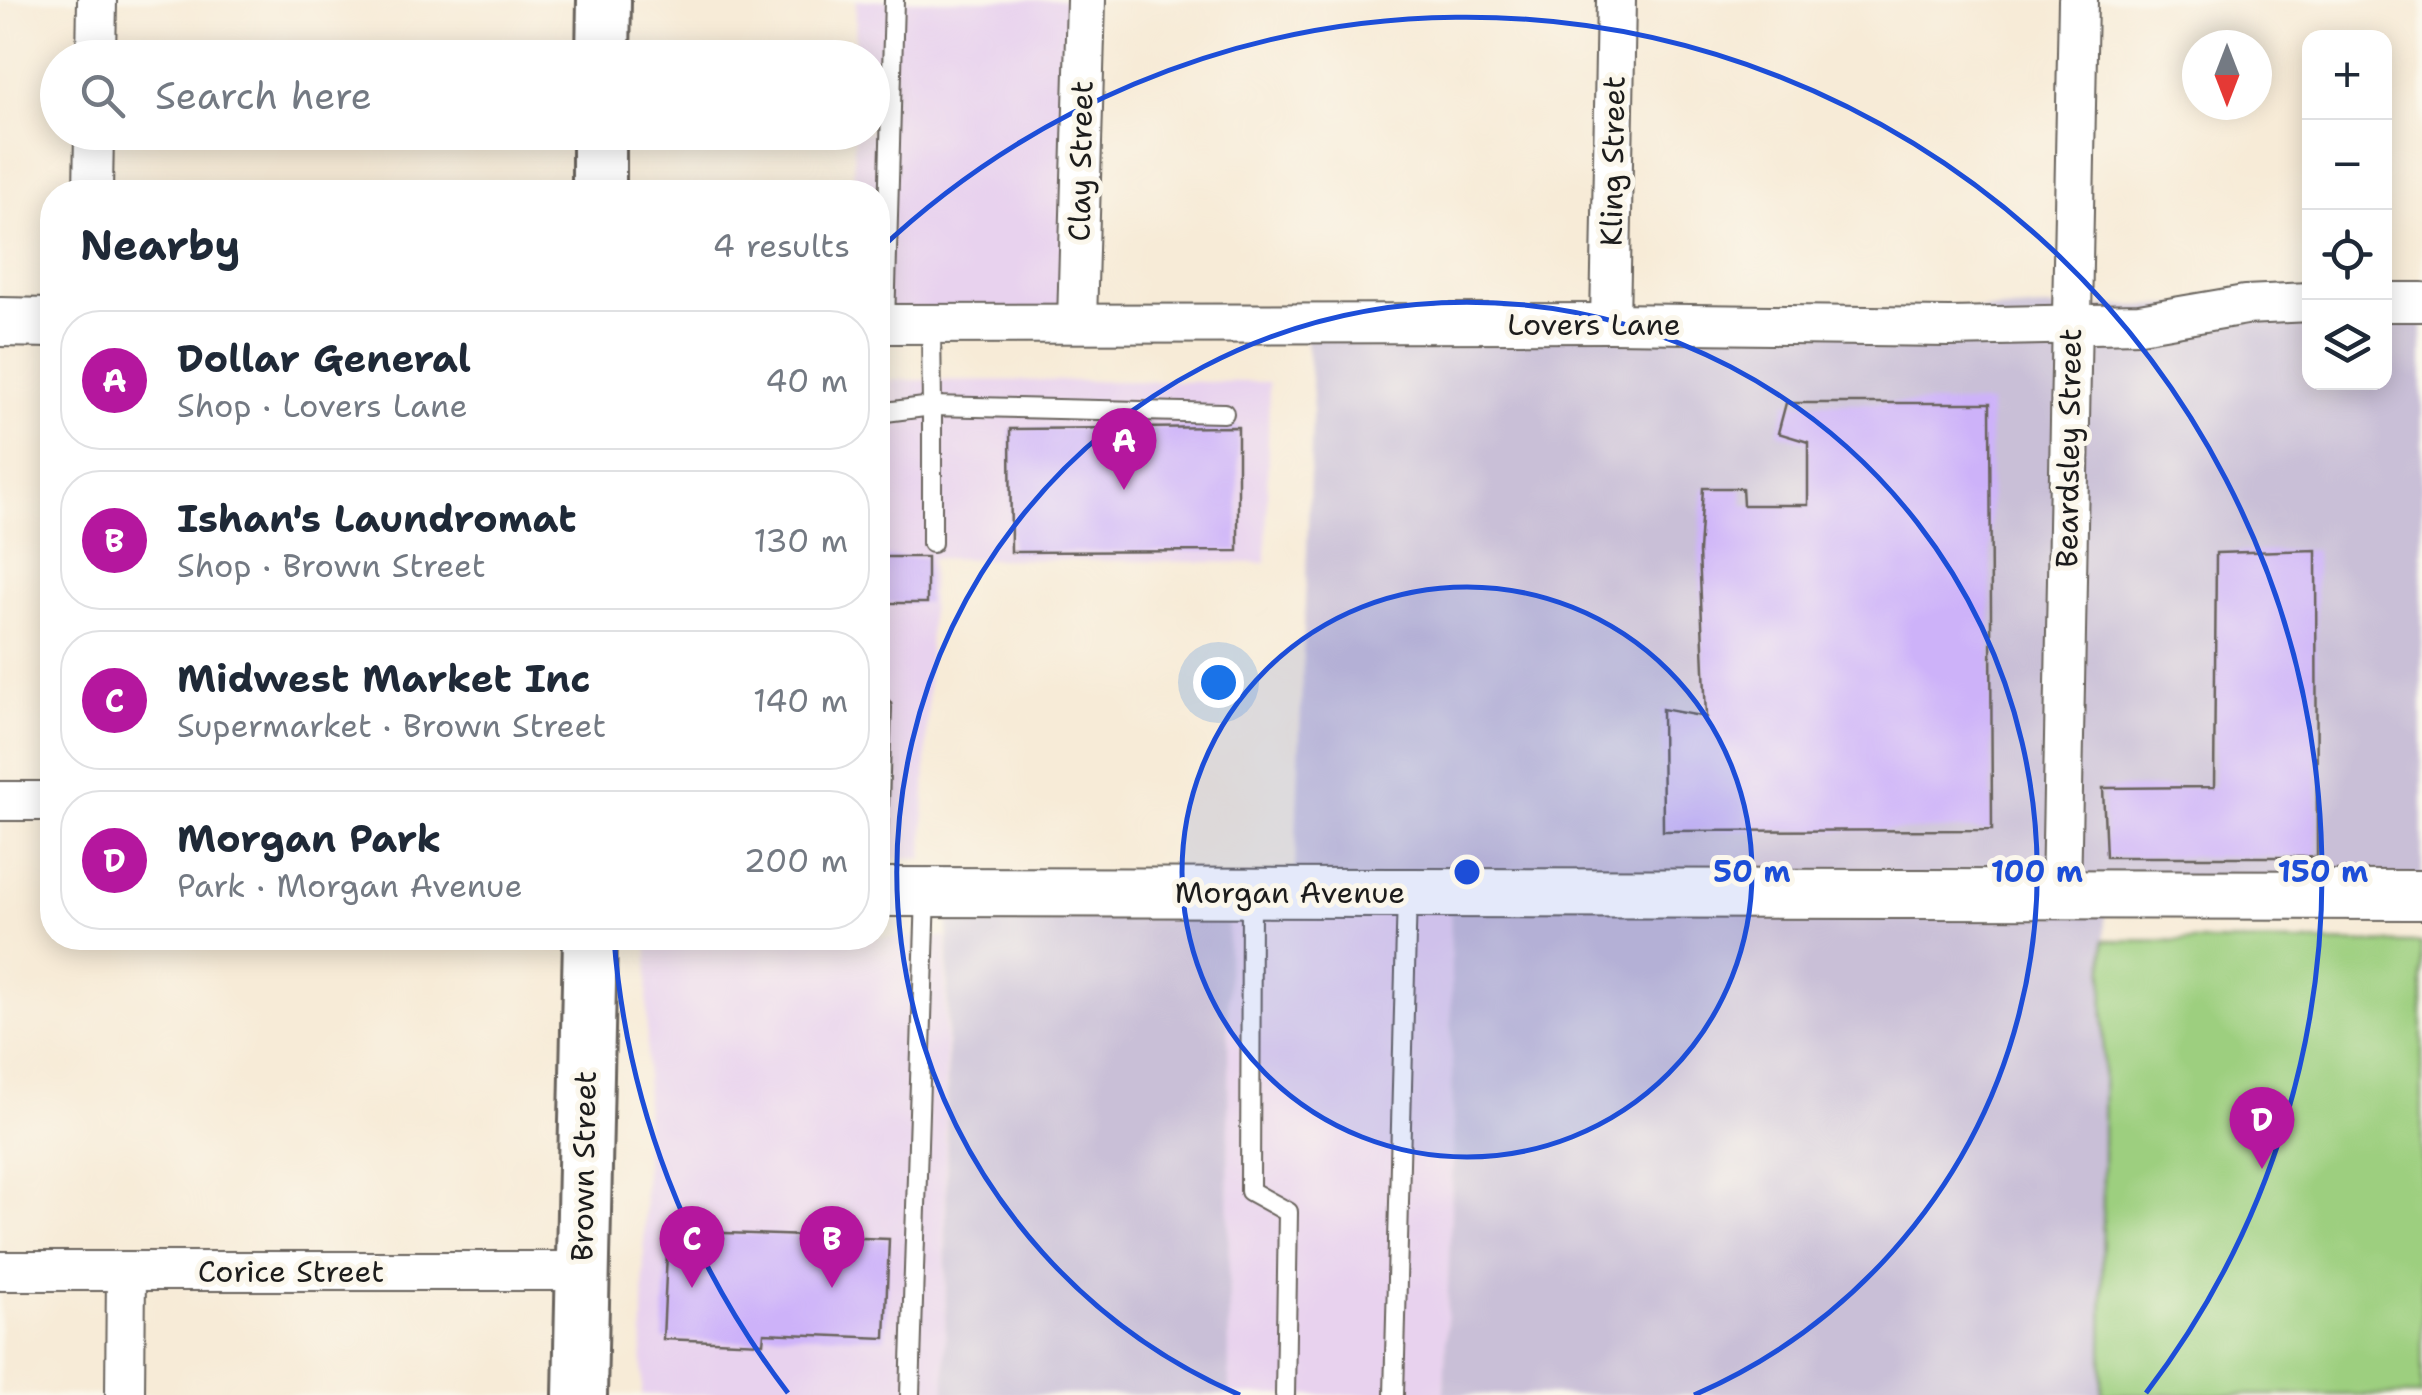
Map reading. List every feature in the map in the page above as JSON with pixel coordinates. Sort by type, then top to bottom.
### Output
[{"type":"main road","points":[[603,40],[604,0]]},
{"type":"main road","points":[[599,150],[599,180]]},
{"type":"main road","name":"Brown Street","points":[[580,1395],[590,950]]},
{"type":"street","points":[[96,40],[97,0]]},
{"type":"street","name":"Clay Street","points":[[1077,322],[1086,0]]},
{"type":"street","name":"Kling Street","points":[[1610,323],[1616,0]]},
{"type":"street","name":"Beardsley Street","points":[[2061,896],[2078,0]]},
{"type":"street","points":[[93,180],[94,150]]},
{"type":"street","name":"Lovers Lane","points":[[890,324],[2071,325],[2140,323],[2245,305],[2302,302]]},
{"type":"street","points":[[2392,302],[2422,302]]},
{"type":"street","points":[[0,322],[40,323]]},
{"type":"street","points":[[0,801],[40,801]]},
{"type":"street","name":"Morgan Avenue","points":[[890,892],[2422,896]]},
{"type":"street","name":"Corice Street","points":[[0,1271],[582,1271]]},
{"type":"street","points":[[125,1395],[126,1272]]},
{"type":"lane","points":[[890,100],[894,0]]},
{"type":"lane","points":[[887,180],[888,150]]},
{"type":"lane","points":[[931,325],[932,543]]},
{"type":"lane","points":[[890,411],[932,406],[1224,413]]},
{"type":"lane","points":[[910,1395],[926,892]]},
{"type":"lane","points":[[1251,893],[1250,1191],[1288,1212],[1285,1395]]},
{"type":"lane","points":[[1394,1395],[1407,894]]},
{"type":"shaded area","points":[[856,0],[1086,0],[1077,322],[890,324],[890,180],[853,180],[854,150],[890,150],[890,40],[855,40]]},
{"type":"shaded area","points":[[2302,302],[2302,390],[2392,390],[2392,302],[2422,302],[2422,896],[2105,896],[2102,1395],[1444,1395],[1453,1154],[1450,894],[1294,893],[1313,393],[1304,325]]},
{"type":"shaded area","points":[[890,380],[1269,382],[1266,563],[932,558],[923,858],[890,858]]},
{"type":"shaded area","points":[[948,892],[1228,893],[1229,1395],[945,1395]]},
{"type":"shaded area","points":[[1228,893],[1450,894],[1453,1154],[1444,1395],[1229,1395]]},
{"type":"shaded area","points":[[890,937],[946,937],[945,1395],[642,1395],[648,950],[890,950]]},
{"type":"green space","points":[[2104,940],[2422,943],[2422,1395],[2102,1395]]},
{"type":"building","points":[[1786,403],[1990,403],[1992,830],[1663,831],[1662,709],[1706,717],[1699,552],[1703,488],[1742,488],[1743,505],[1808,505],[1808,442],[1778,433]]},
{"type":"building","points":[[1238,427],[1238,551],[1011,552],[1010,429]]},
{"type":"building","points":[[2316,550],[2317,857],[2106,857],[2103,788],[2214,787],[2216,553]]},
{"type":"building","points":[[890,557],[927,557],[927,603],[890,603]]},
{"type":"building","points":[[668,1231],[889,1239],[885,1338],[764,1333],[763,1343],[663,1339]]},
{"type":"place","name":"Dollar General","points":[[1124,490]]},
{"type":"place","name":"Morgan Park","points":[[2262,1169]]},
{"type":"place","name":"Midwest Market Inc","points":[[692,1288]]},
{"type":"place","name":"Ishan's Laundromat","points":[[832,1288]]}]
